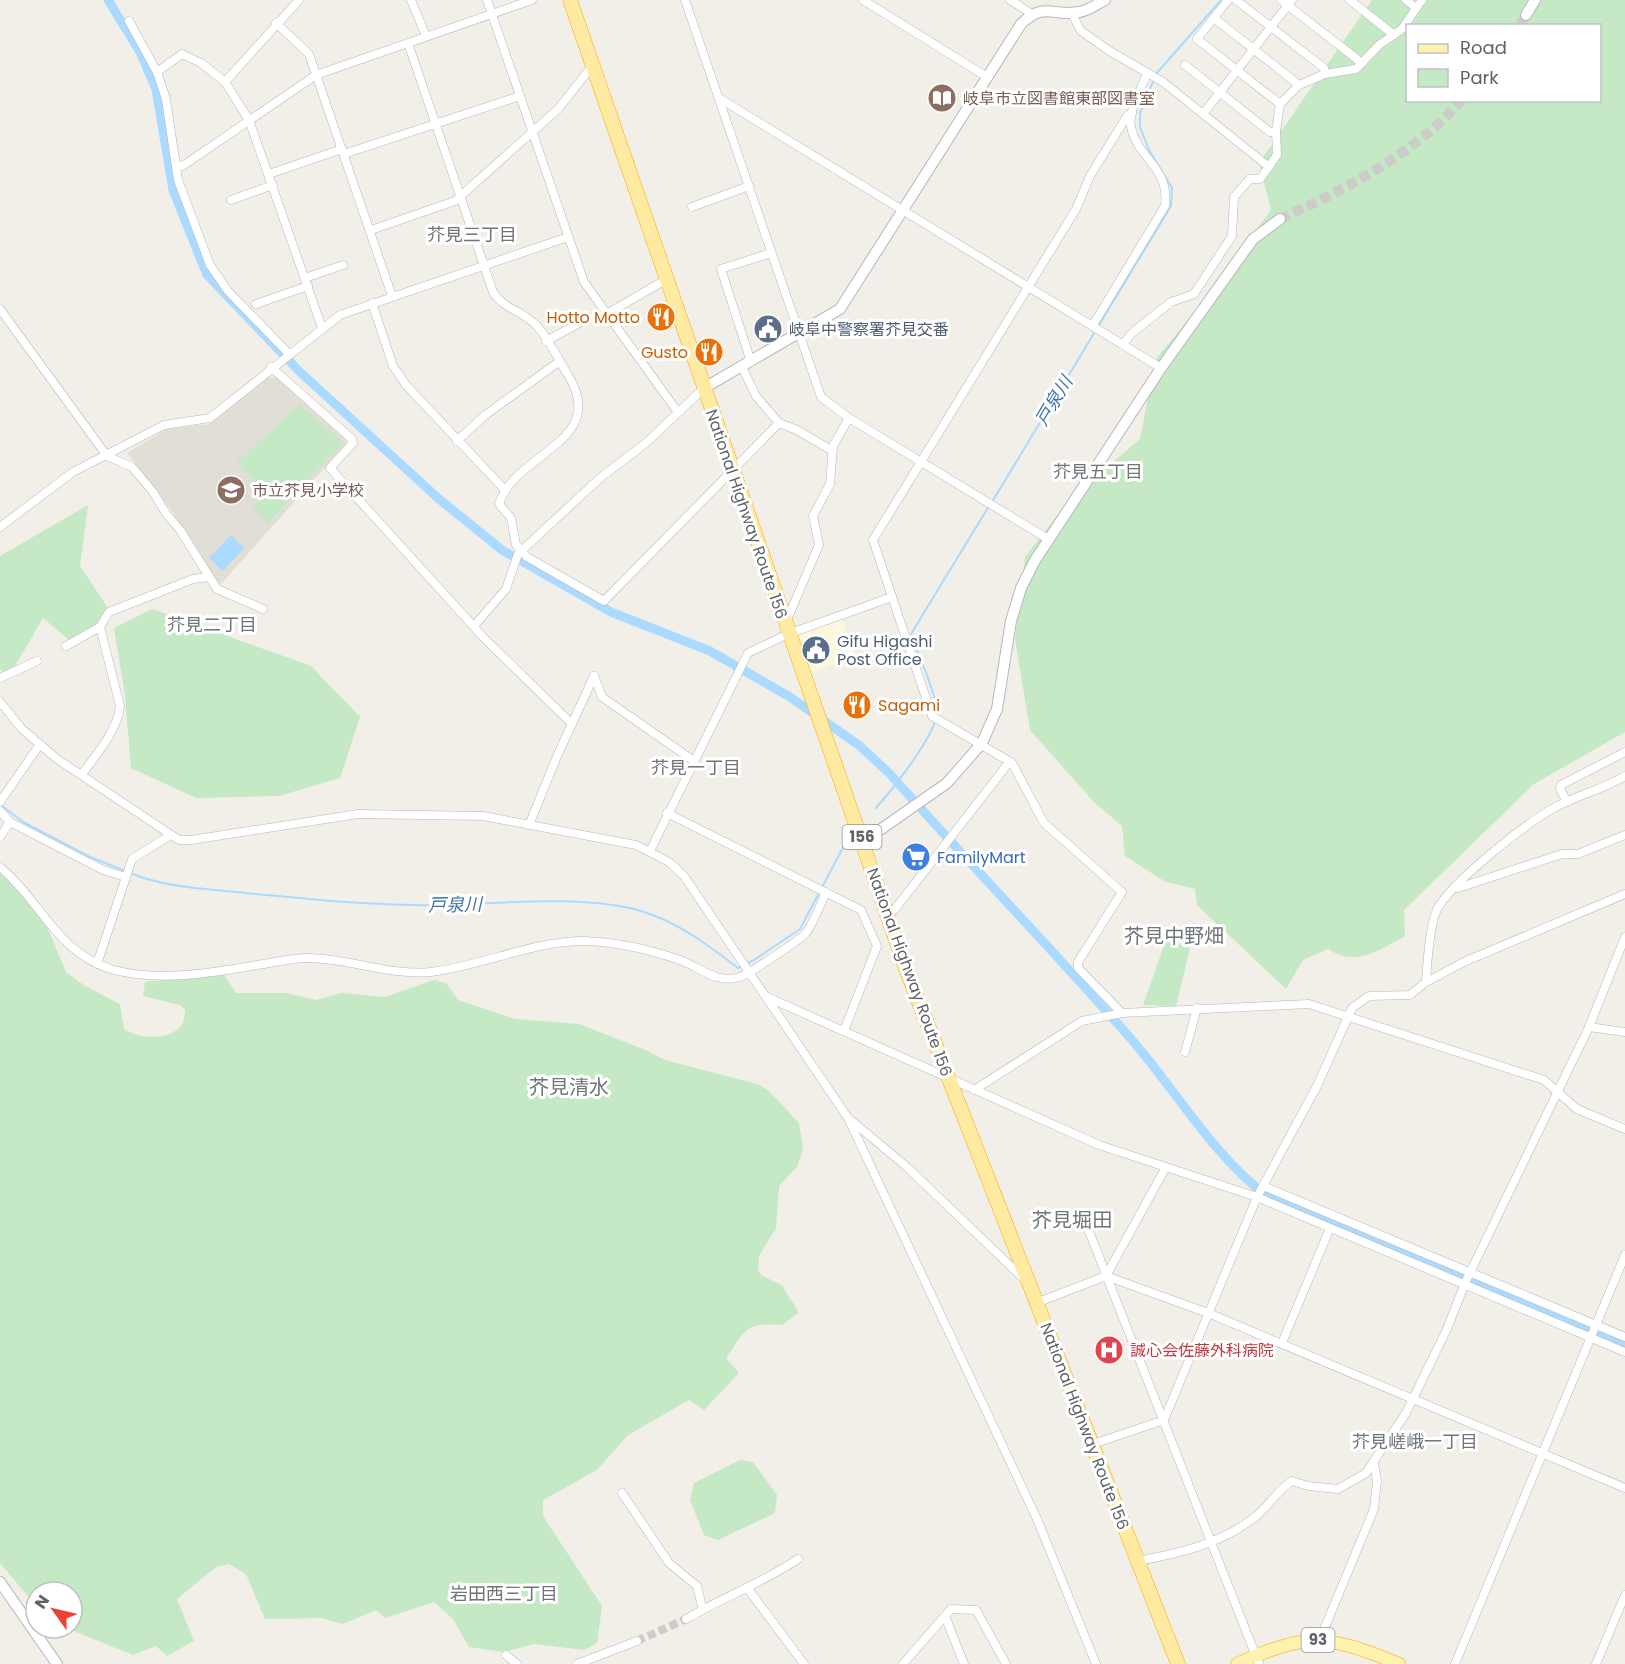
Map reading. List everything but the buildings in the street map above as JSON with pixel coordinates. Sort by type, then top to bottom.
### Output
[{"type":"highway","name":"National Highway Route 156","points":[[570,0],[786,629],[862,837],[906,969],[1178,1664]]},
{"type":"main road","name":"93","points":[[1237,1664],[1257,1660],[1290,1643],[1320,1639],[1345,1643],[1399,1664]]},
{"type":"street","points":[[225,82],[299,0]]},
{"type":"street","points":[[411,0],[426,36]]},
{"type":"street","points":[[487,0],[587,289],[677,411]]},
{"type":"street","points":[[176,167],[184,165],[316,75],[532,0]]},
{"type":"street","points":[[685,0],[821,397],[849,418],[1048,539]]},
{"type":"street","points":[[863,0],[987,77]]},
{"type":"street","points":[[1010,0],[1032,14]]},
{"type":"street","points":[[474,626],[506,589],[518,556],[600,478],[646,443],[677,411],[704,388],[799,335],[840,309],[1021,24],[1032,14],[1049,10],[1079,12],[1105,0]]},
{"type":"street","points":[[1228,0],[1197,39],[1280,104]]},
{"type":"street","points":[[1236,0],[1324,68],[1325,74]]},
{"type":"street","points":[[1350,0],[1394,35]]},
{"type":"street","points":[[1406,0],[1416,8]]},
{"type":"street","points":[[1124,343],[1131,333],[1171,302],[1194,294],[1232,236],[1234,197],[1250,178],[1260,179],[1279,148],[1275,130],[1280,104],[1299,85],[1325,74],[1356,69],[1379,45],[1402,29],[1422,0]]},
{"type":"street","points":[[1526,15],[1535,0]]},
{"type":"street","points":[[1203,114],[1271,27],[1287,2],[1362,63]]},
{"type":"street","points":[[1071,12],[1081,31],[1147,74],[1164,82],[1269,167]]},
{"type":"street","points":[[1214,18],[1299,85]]},
{"type":"street","points":[[129,21],[157,72],[166,99],[178,180],[216,276],[289,354]]},
{"type":"street","points":[[276,23],[309,54],[392,296]]},
{"type":"street","points":[[408,43],[493,292],[499,302],[536,325],[578,393],[579,416],[571,432],[504,489],[500,504],[511,518],[518,556]]},
{"type":"street","points":[[157,72],[182,54],[225,82],[249,120],[322,328]]},
{"type":"street","points":[[371,230],[455,201],[558,109],[592,65]]},
{"type":"street","points":[[1185,65],[1270,132],[1275,130]]},
{"type":"street","points":[[1093,325],[1165,206],[1167,192],[1162,176],[1137,143],[1131,126],[1132,113],[1147,74]]},
{"type":"street","points":[[269,174],[520,96]]},
{"type":"street","points":[[719,98],[1124,343],[1161,368]]},
{"type":"street","points":[[1122,1013],[1078,968],[1078,962],[1122,892],[1044,823],[1012,763],[982,743],[932,716],[873,540],[1076,209],[1090,176],[1126,116],[1132,113]]},
{"type":"street","points":[[231,200],[273,185]]},
{"type":"street","points":[[692,207],[748,186]]},
{"type":"street","points":[[862,837],[877,832],[947,783],[982,743],[997,709],[1011,621],[1021,588],[1048,539],[1161,368],[1253,239],[1280,219]]},
{"type":"street","points":[[0,527],[73,472],[165,425],[210,418],[340,315],[568,237]]},
{"type":"street","points":[[771,253],[721,270],[746,364],[756,396],[779,423],[797,430],[831,450]]},
{"type":"street","points":[[256,304],[343,265]]},
{"type":"street","points":[[546,341],[585,320],[605,315],[667,279]]},
{"type":"street","points":[[372,303],[393,366],[457,441],[504,489]]},
{"type":"street","points":[[0,309],[107,456],[132,466],[180,530],[217,589],[264,609]]},
{"type":"street","points":[[457,441],[484,416],[560,361]]},
{"type":"street","points":[[271,368],[352,439],[353,443],[330,468],[474,626],[572,724]]},
{"type":"street","points":[[786,629],[819,545],[813,516],[831,484],[831,450],[849,418]]},
{"type":"street","points":[[518,556],[527,557],[604,601],[779,423]]},
{"type":"street","points":[[66,646],[100,627],[109,612],[193,579],[209,577]]},
{"type":"street","points":[[650,851],[740,669],[754,649],[786,629],[892,597]]},
{"type":"street","points":[[82,774],[100,749],[119,714],[120,706],[100,627]]},
{"type":"street","points":[[0,678],[38,661]]},
{"type":"street","points":[[529,825],[594,676],[602,697],[694,761]]},
{"type":"street","points":[[0,702],[22,729],[40,744],[170,836],[191,840],[358,814],[483,816],[636,845],[650,851],[684,876],[848,1118],[1037,1519],[1096,1664]]},
{"type":"street","points":[[0,802],[40,744]]},
{"type":"street","points":[[1567,802],[1560,789],[1561,786],[1625,752]]},
{"type":"street","points":[[888,914],[895,909],[1007,765],[1012,763]]},
{"type":"street","points":[[1426,982],[1428,952],[1437,907],[1454,889],[1503,844],[1550,810],[1625,776]]},
{"type":"street","points":[[0,810],[10,822],[103,870],[127,872]]},
{"type":"street","points":[[667,813],[861,910],[877,945],[844,1031]]},
{"type":"street","points":[[0,837],[10,822]]},
{"type":"street","points":[[97,964],[132,859],[170,836]]},
{"type":"street","points":[[1454,889],[1562,854],[1578,854],[1625,836]]},
{"type":"street","points":[[0,867],[20,883],[68,946],[97,964],[116,970],[154,975],[188,974],[304,958],[339,960],[387,970],[430,972],[521,950],[585,941],[626,947],[681,961],[718,980],[742,977],[746,967],[805,934],[822,890]]},
{"type":"street","points":[[1093,1444],[1164,1420],[1257,1197],[1317,1086],[1352,1008],[1360,1000],[1369,996],[1410,995],[1426,982],[1487,951],[1625,894]]},
{"type":"street","points":[[1138,1561],[1188,1552],[1212,1542],[1256,1516],[1283,1487],[1292,1481],[1308,1486],[1338,1490],[1366,1473],[1374,1463],[1414,1399],[1447,1329],[1470,1272],[1589,1027],[1625,937]]},
{"type":"street","points":[[766,997],[1099,1145],[1257,1197],[1625,1352]]},
{"type":"street","points":[[974,1090],[1082,1021],[1122,1013],[1309,1004],[1544,1080],[1578,1108],[1625,1129]]},
{"type":"street","points":[[1185,1052],[1197,1008]]},
{"type":"street","points":[[1589,1027],[1625,1032]]},
{"type":"street","points":[[848,1118],[916,1176],[1029,1283]]},
{"type":"street","points":[[1036,1303],[1106,1276],[1166,1167]]},
{"type":"street","points":[[1263,1186],[1625,1337]]},
{"type":"street","points":[[1085,1221],[1257,1660]]},
{"type":"street","points":[[1348,1236],[1353,1223]]},
{"type":"street","points":[[1282,1343],[1330,1228]]},
{"type":"street","points":[[1455,1664],[1625,1255]]},
{"type":"street","points":[[1106,1276],[1282,1343],[1625,1488]]},
{"type":"street","points":[[1320,1639],[1374,1509],[1377,1481],[1374,1463]]},
{"type":"street","points":[[622,1493],[669,1563],[697,1586],[702,1607]]},
{"type":"street","points":[[686,1619],[702,1607],[748,1589],[798,1559]]},
{"type":"street","points":[[0,1582],[57,1664]]},
{"type":"street","points":[[748,1589],[804,1664]]},
{"type":"street","points":[[1596,1664],[1625,1595]]},
{"type":"street","points":[[903,1664],[951,1609],[976,1610],[1006,1664]]},
{"type":"street","points":[[945,1616],[964,1664]]},
{"type":"street","points":[[578,1664],[596,1661],[637,1641]]},
{"type":"street","points":[[506,1655],[517,1664]]},
{"type":"shaded area","name":"市立芥見小学校","points":[[276,377],[346,440],[346,444],[220,585],[207,569],[174,514],[127,453],[167,429],[209,424],[266,378]]},
{"type":"shaded area","points":[[842,619],[856,656],[810,673],[796,635]]},
{"type":"green space","points":[[1372,0],[1625,0],[1625,732],[1534,784],[1404,910],[1405,936],[1367,955],[1348,957],[1328,949],[1303,960],[1286,989],[1197,905],[1195,889],[1164,881],[1125,856],[1122,826],[1094,802],[1030,730],[1015,639],[1025,557],[1071,498],[1140,439],[1155,360],[1198,308],[1271,210],[1259,163]]},
{"type":"green space","points":[[299,405],[343,442],[268,523],[253,509],[267,493],[236,463]]},
{"type":"green space","points":[[88,505],[80,566],[112,614],[69,640],[43,618],[8,678],[0,669],[0,556]]},
{"type":"green space","points":[[152,609],[311,666],[360,717],[340,778],[279,796],[196,798],[131,768],[125,696],[114,628]]},
{"type":"green space","points":[[0,869],[43,917],[66,972],[85,986],[120,1004],[124,1029],[132,1033],[152,1037],[162,1036],[179,1028],[184,1020],[185,1010],[180,1005],[143,996],[145,982],[222,972],[236,993],[286,993],[316,1000],[341,993],[385,997],[434,980],[446,983],[458,1000],[515,1019],[579,1024],[665,1060],[757,1084],[768,1090],[799,1123],[803,1149],[797,1167],[779,1186],[776,1228],[759,1256],[758,1270],[761,1275],[783,1286],[798,1313],[782,1325],[760,1325],[743,1334],[726,1358],[739,1373],[704,1410],[689,1400],[628,1435],[597,1470],[543,1500],[543,1516],[602,1606],[597,1643],[585,1650],[534,1644],[504,1652],[469,1647],[453,1619],[434,1602],[385,1618],[376,1610],[343,1624],[321,1618],[265,1619],[246,1574],[229,1564],[216,1567],[177,1599],[194,1641],[167,1656],[156,1646],[133,1655],[84,1635],[84,1580],[24,1580],[24,1592],[0,1563]]},
{"type":"green space","points":[[1166,940],[1190,948],[1176,1006],[1143,1005]]},
{"type":"green space","points":[[740,1460],[753,1462],[777,1495],[775,1513],[718,1540],[704,1535],[690,1500],[694,1483]]},
{"type":"water","points":[[231,535],[244,548],[223,571],[209,558]]},
{"type":"waterway","points":[[108,0],[140,52],[156,89],[173,190],[207,275],[300,372],[439,499],[502,550],[611,612],[710,651],[790,697],[860,746],[890,774],[1143,1052],[1228,1160],[1267,1196],[1625,1345]]},
{"type":"waterway","name":"戸泉川","points":[[1156,74],[1221,0]]},
{"type":"waterway","name":"戸泉川","points":[[992,502],[1171,206],[1172,188],[1149,150],[1140,127],[1140,113],[1154,79]]},
{"type":"waterway","name":"戸泉川","points":[[876,808],[913,761],[936,720],[936,703],[911,634],[989,506]]},
{"type":"waterway","name":"戸泉川","points":[[1,805],[23,822],[90,857],[125,871]]},
{"type":"waterway","name":"戸泉川","points":[[130,873],[158,882],[187,887],[346,902],[397,905],[570,902],[619,906],[668,921],[704,943],[738,968],[800,929],[848,838]]},
{"type":"tunnel","points":[[1521,24],[1526,15]]},
{"type":"tunnel","points":[[1280,219],[1377,169],[1422,138],[1460,102]]},
{"type":"tunnel","points":[[637,1641],[686,1619]]},
{"type":"place","name":"岐阜市立図書館東部図書室","points":[[942,98]]},
{"type":"place","name":"Hotto Motto","points":[[661,317]]},
{"type":"place","name":"岐阜中警察署芥見交番","points":[[768,329]]},
{"type":"place","name":"Gusto","points":[[709,352]]},
{"type":"place","name":"市立芥見小学校","points":[[231,490]]},
{"type":"place","name":"Gifu Higashi Post Office","points":[[816,650]]},
{"type":"place","name":"Sagami","points":[[857,705]]},
{"type":"place","name":"FamilyMart","points":[[916,857]]},
{"type":"place","name":"誠心会佐藤外科病院","points":[[1109,1350]]},
{"type":"district","name":"芥見三丁目","points":[[472,235]]},
{"type":"district","name":"芥見五丁目","points":[[1098,472]]},
{"type":"district","name":"芥見二丁目","points":[[212,625]]},
{"type":"district","name":"芥見一丁目","points":[[696,768]]},
{"type":"district","name":"芥見中野畑","points":[[1174,936]]},
{"type":"district","name":"芥見清水","points":[[569,1087]]},
{"type":"district","name":"芥見堀田","points":[[1072,1220]]},
{"type":"district","name":"芥見嵯峨一丁目","points":[[1415,1442]]},
{"type":"district","name":"岩田西三丁目","points":[[504,1594]]}]
